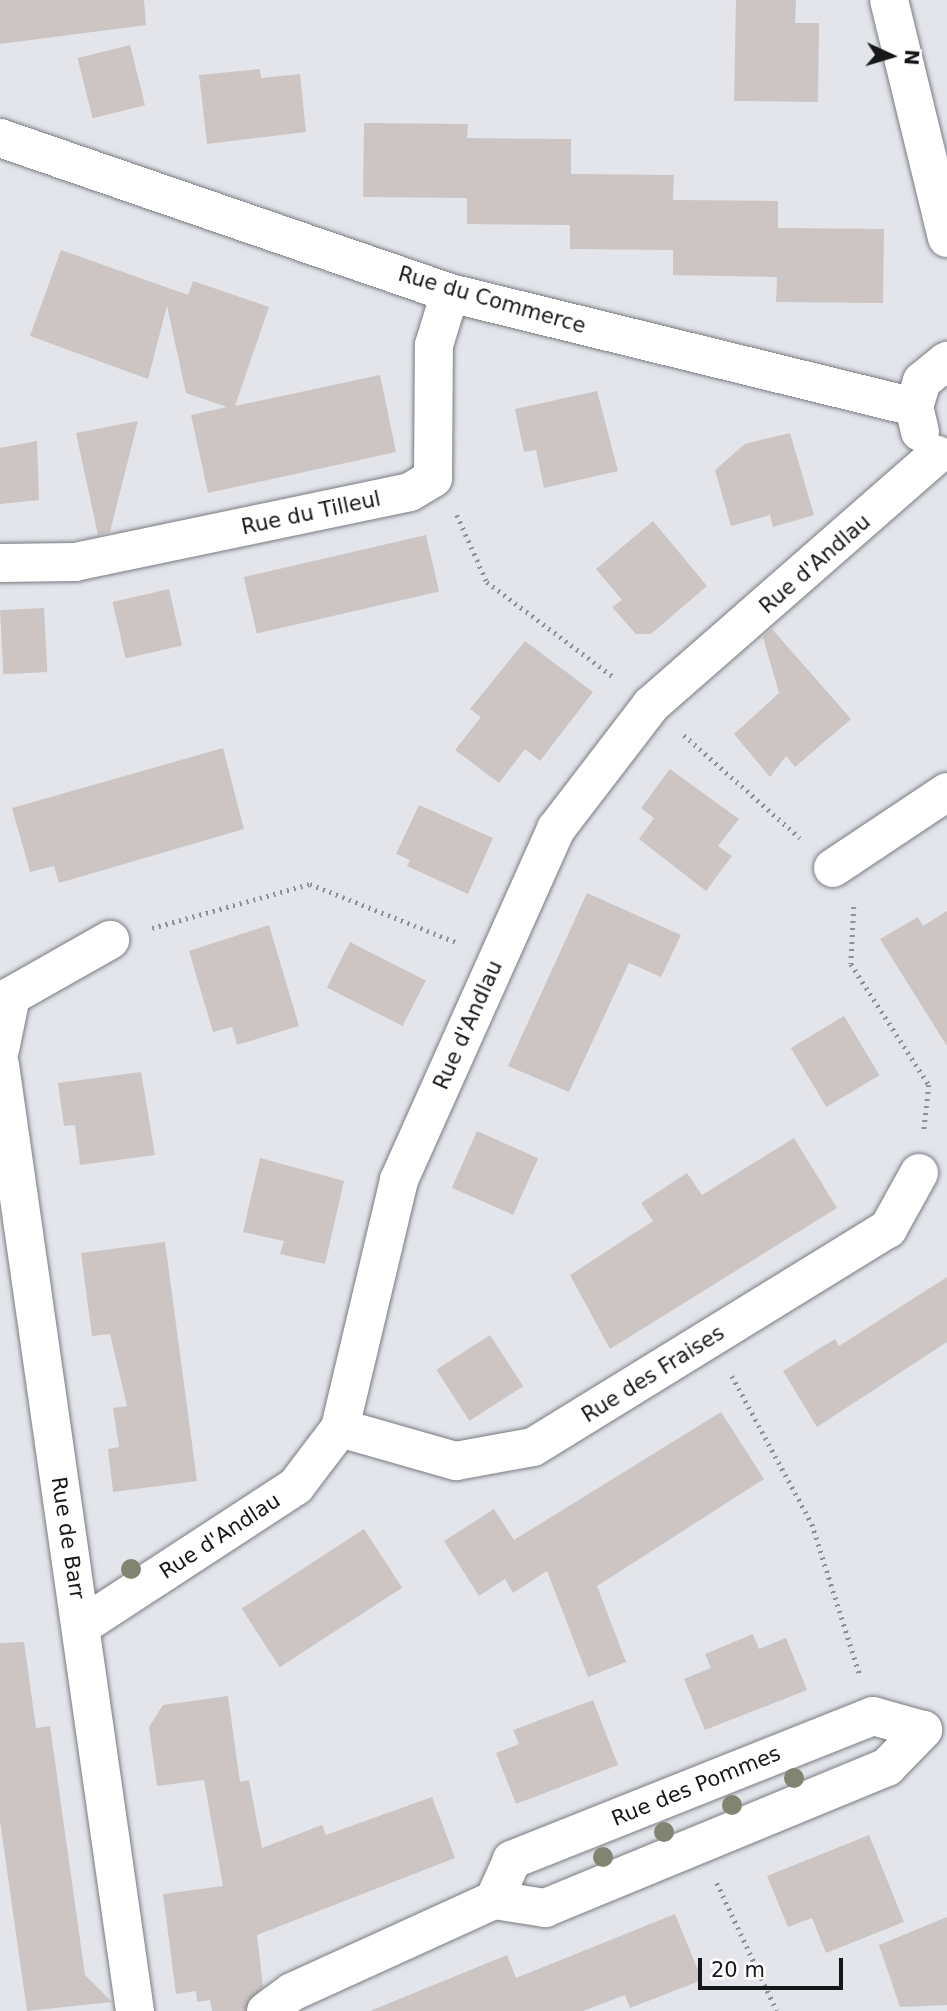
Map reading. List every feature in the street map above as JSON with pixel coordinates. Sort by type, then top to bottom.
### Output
[{"type":"street","points":[[889,0],[947,238]]},
{"type":"street","name":"Rue du Commerce","points":[[0,138],[450,292],[914,407]]},
{"type":"street","points":[[433,478],[433,345],[450,292]]},
{"type":"street","points":[[942,456],[922,439],[914,407],[922,381],[947,361]]},
{"type":"street","name":"Rue d'Andlau","points":[[83,1625],[296,1486],[340,1428],[399,1180],[556,829],[651,705],[942,456]]},
{"type":"street","name":"Rue du Tilleul","points":[[0,563],[75,562],[410,492],[433,478]]},
{"type":"street","points":[[833,868],[947,792]]},
{"type":"street","points":[[0,1050],[11,996],[110,940]]},
{"type":"street","name":"Rue de Barr","points":[[0,1065],[38,1358],[83,1625],[135,2011]]},
{"type":"street","name":"Rue des Fraises","points":[[340,1428],[456,1461],[533,1447],[888,1229],[919,1173]]},
{"type":"street","points":[[873,1716],[935,1726]]},
{"type":"street","name":"Rue des Pommes","points":[[494,1900],[512,1860],[873,1716]]},
{"type":"street","points":[[265,2011],[292,1992],[494,1900],[545,1908],[887,1767],[935,1726]]},
{"type":"path","points":[[433,478],[487,582],[651,705],[833,868],[854,901],[851,964],[929,1085],[919,1173]]},
{"type":"path","points":[[110,940],[310,884],[497,958]]},
{"type":"path","points":[[711,1338],[812,1524],[873,1716]]},
{"type":"path","points":[[700,1844],[777,2011]]},
{"type":"building","points":[[0,0],[144,0],[146,25],[0,44]]},
{"type":"building","points":[[736,0],[796,0],[795,23],[819,23],[818,102],[734,101]]},
{"type":"building","points":[[130,45],[145,105],[93,118],[78,58]]},
{"type":"building","points":[[260,69],[261,78],[300,74],[306,132],[207,144],[199,75]]},
{"type":"building","points":[[364,123],[468,124],[467,138],[571,139],[571,174],[674,175],[673,200],[778,201],[778,228],[884,229],[883,303],[776,302],[777,277],[673,275],[673,250],[570,249],[570,225],[467,224],[467,198],[363,197]]},
{"type":"building","points":[[61,250],[188,295],[193,281],[269,307],[235,406],[380,375],[396,452],[208,493],[191,415],[227,407],[186,393],[167,306],[148,379],[30,336]]},
{"type":"building","points":[[597,391],[618,471],[544,488],[536,450],[524,452],[515,409]]},
{"type":"building","points":[[138,421],[110,532],[98,535],[76,433]]},
{"type":"building","points":[[790,433],[814,515],[773,527],[770,515],[731,526],[715,470],[745,444]]},
{"type":"building","points":[[37,441],[39,500],[0,504],[0,448]]},
{"type":"building","points":[[653,521],[707,586],[651,634],[636,634],[612,607],[622,600],[596,569]]},
{"type":"building","points":[[426,535],[439,592],[257,634],[244,577]]},
{"type":"building","points":[[169,589],[182,646],[126,659],[112,602]]},
{"type":"building","points":[[44,608],[47,672],[3,674],[0,610]]},
{"type":"building","points":[[772,629],[851,719],[795,767],[786,756],[770,777],[734,734],[779,693],[763,637]]},
{"type":"building","points":[[525,641],[593,692],[540,761],[525,749],[499,783],[455,750],[481,717],[470,709]]},
{"type":"building","points":[[223,748],[244,829],[59,883],[54,866],[30,872],[12,808]]},
{"type":"building","points":[[670,769],[739,819],[718,846],[732,856],[706,891],[639,839],[654,818],[641,808]]},
{"type":"building","points":[[419,805],[493,838],[468,894],[407,866],[410,860],[396,854]]},
{"type":"building","points":[[587,893],[681,935],[661,977],[629,963],[569,1092],[508,1066]]},
{"type":"building","points":[[947,911],[947,1046],[880,939],[918,917],[923,926]]},
{"type":"building","points":[[269,925],[299,1026],[237,1045],[232,1027],[213,1032],[189,951]]},
{"type":"building","points":[[350,942],[426,981],[403,1026],[327,987]]},
{"type":"building","points":[[844,1016],[880,1075],[826,1107],[791,1048]]},
{"type":"building","points":[[141,1072],[155,1155],[80,1165],[75,1125],[64,1126],[58,1083]]},
{"type":"building","points":[[477,1131],[538,1158],[513,1215],[452,1188]]},
{"type":"building","points":[[794,1138],[837,1208],[610,1349],[570,1275],[653,1221],[641,1203],[687,1173],[702,1195]]},
{"type":"building","points":[[260,1158],[344,1181],[325,1264],[280,1254],[284,1241],[243,1232]]},
{"type":"building","points":[[165,1242],[197,1481],[113,1492],[108,1449],[119,1447],[113,1408],[127,1406],[110,1334],[92,1336],[81,1253]]},
{"type":"building","points":[[947,1277],[947,1342],[817,1427],[783,1371],[835,1339],[839,1346]]},
{"type":"building","points":[[490,1335],[523,1386],[470,1421],[436,1370]]},
{"type":"building","points":[[721,1412],[764,1479],[597,1586],[626,1662],[588,1677],[547,1571],[513,1593],[505,1579],[479,1596],[444,1541],[494,1509],[514,1540]]},
{"type":"building","points":[[364,1529],[402,1588],[280,1667],[242,1609]]},
{"type":"building","points":[[753,1634],[759,1649],[786,1638],[807,1690],[705,1730],[684,1679],[711,1668],[705,1654]]},
{"type":"building","points":[[24,1642],[36,1728],[50,1726],[85,1975],[112,2002],[27,2011],[0,1821],[0,1643]]},
{"type":"building","points":[[228,1696],[240,1782],[249,1780],[262,1848],[322,1825],[326,1835],[432,1797],[455,1858],[257,1935],[263,1986],[245,2011],[212,2011],[210,2000],[197,2002],[196,1991],[176,1994],[163,1894],[223,1886],[204,1780],[157,1786],[149,1727],[163,1705]]},
{"type":"building","points":[[593,1700],[618,1765],[516,1804],[496,1753],[519,1744],[513,1730]]},
{"type":"building","points":[[869,1835],[904,1922],[826,1953],[812,1918],[788,1927],[767,1876]]},
{"type":"building","points":[[675,1914],[702,1980],[630,2008],[625,1995],[583,2011],[370,2011],[507,1955],[516,1978]]},
{"type":"building","points":[[947,1917],[947,2005],[900,2007],[879,1945]]}]
